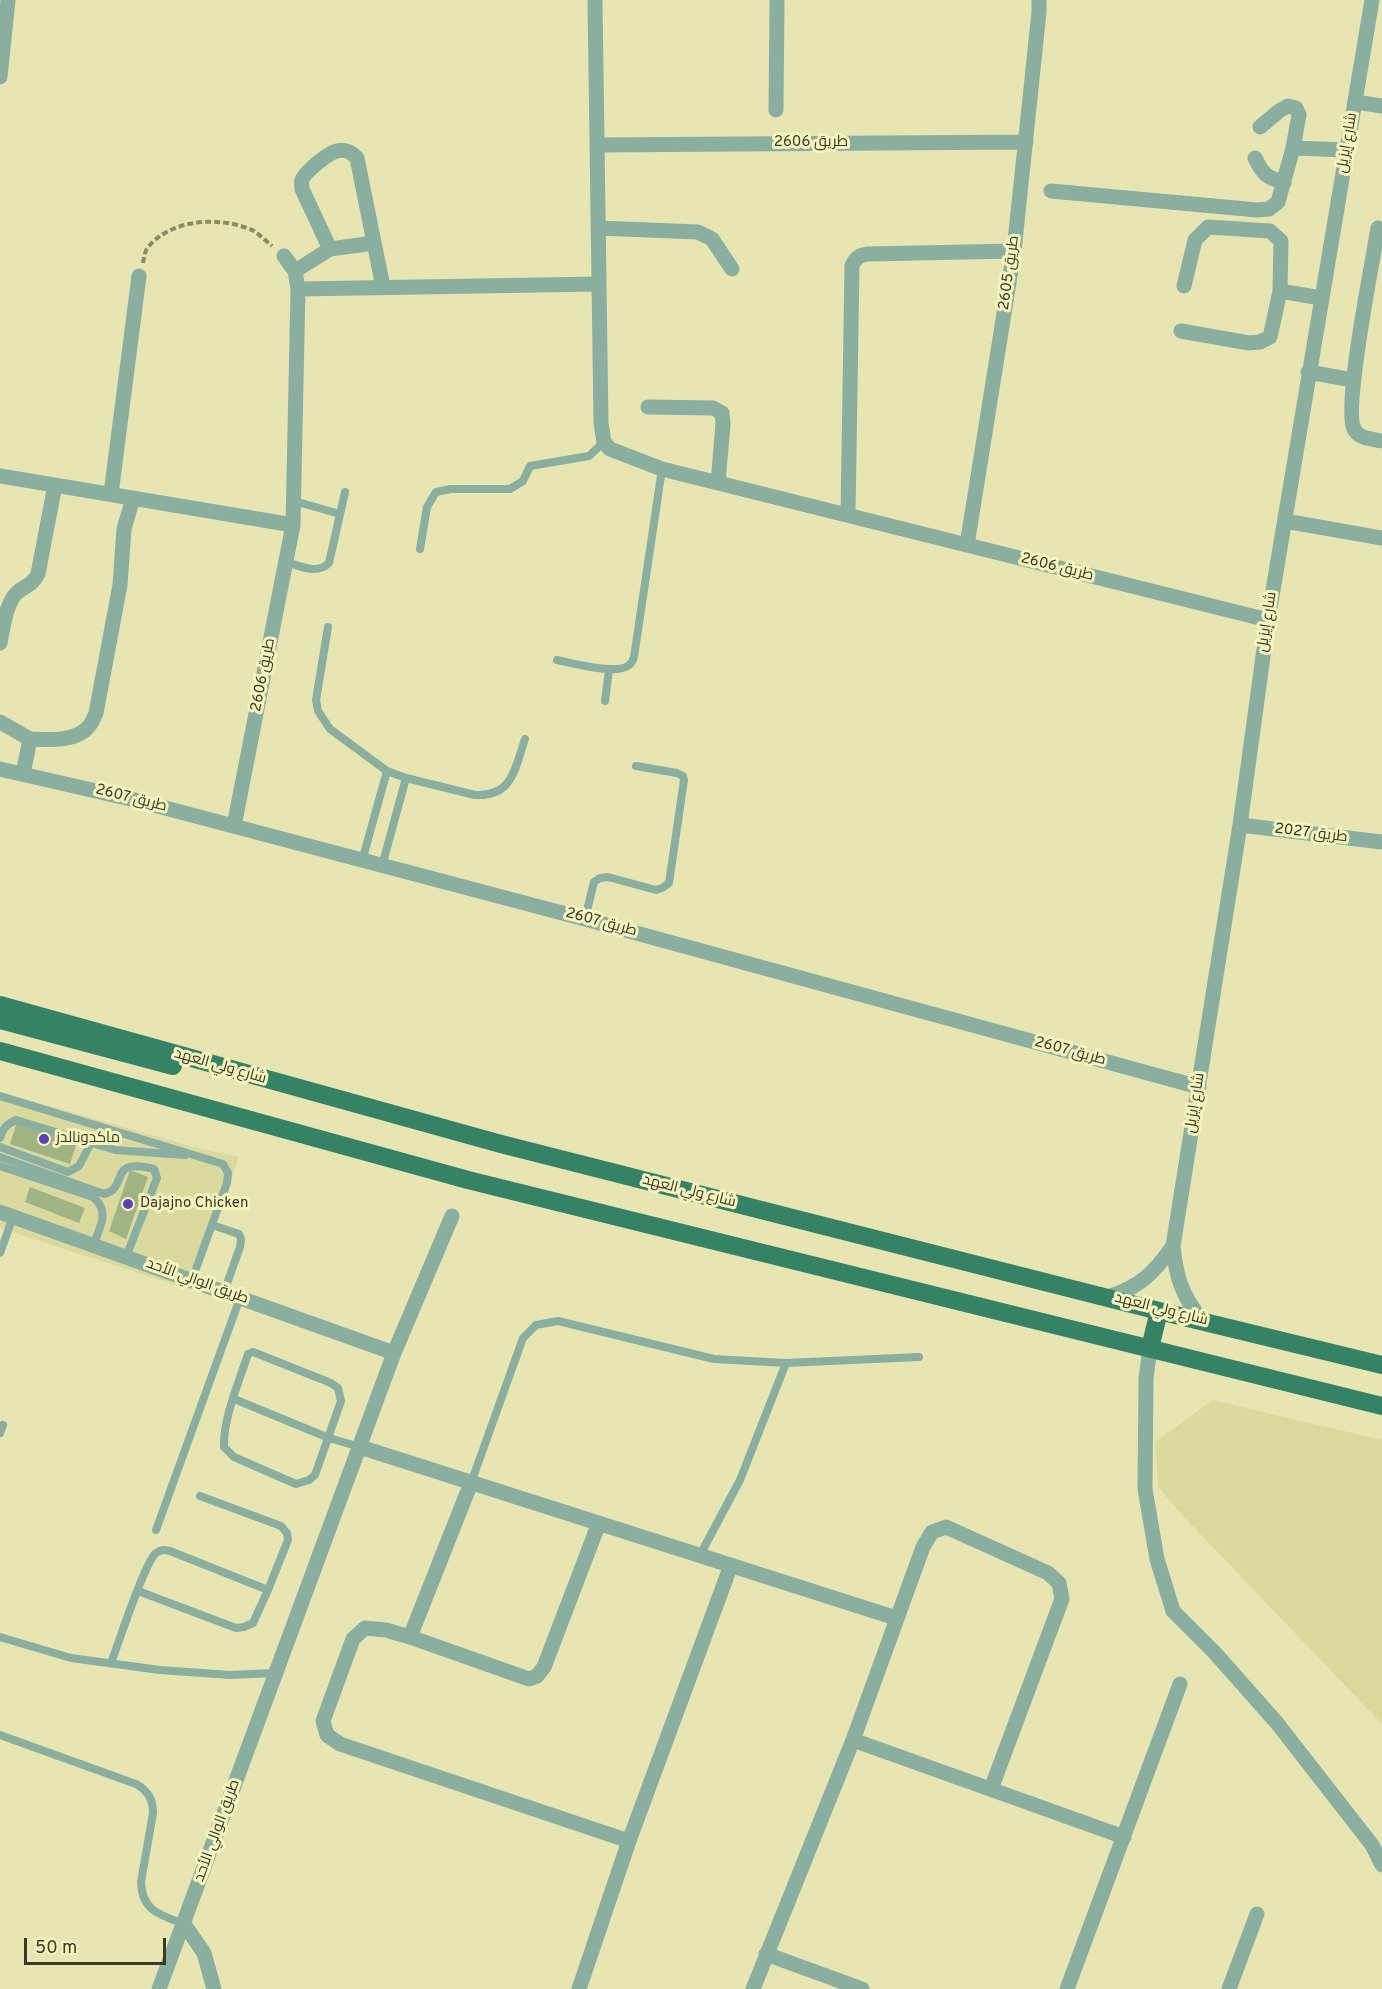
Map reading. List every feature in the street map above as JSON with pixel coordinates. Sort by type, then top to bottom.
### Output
[{"type":"main road","name":"شارع ولي العهد","points":[[0,1005],[501,1144],[1159,1311],[1382,1365]]},
{"type":"main road","points":[[0,1020],[162,1064],[194,1068],[222,1068]]},
{"type":"main road","points":[[0,1051],[468,1180],[1382,1406]]},
{"type":"main road","points":[[1150,1348],[1159,1311]]},
{"type":"street","points":[[0,77],[8,0]]},
{"type":"street","points":[[595,0],[601,423],[604,442]]},
{"type":"street","points":[[776,110],[777,0]]},
{"type":"street","name":"طريق 2605","points":[[967,545],[1014,251],[1039,0]]},
{"type":"street","name":"شارع إيزيل","points":[[1202,1320],[1182,1291],[1175,1268],[1173,1246],[1240,825],[1268,620],[1372,0]]},
{"type":"street","points":[[1356,102],[1382,106]]},
{"type":"street","points":[[1051,191],[1257,210],[1269,209],[1278,202],[1293,148],[1299,115],[1296,108],[1288,106],[1260,127]]},
{"type":"street","name":"طريق 2606","points":[[597,145],[1026,142]]},
{"type":"street","points":[[1293,148],[1347,150]]},
{"type":"street","points":[[330,249],[302,189],[301,182],[303,176],[328,154],[342,150],[351,152],[357,158],[383,287]]},
{"type":"street","points":[[1255,158],[1260,170],[1267,177],[1284,183]]},
{"type":"street","points":[[1181,331],[1249,343],[1260,342],[1270,337],[1280,291],[1281,241],[1270,231],[1208,227],[1195,240],[1184,286]]},
{"type":"street","points":[[598,228],[698,232],[712,239],[732,269]]},
{"type":"street","points":[[1378,228],[1353,380],[1352,421],[1354,431],[1364,438],[1382,441]]},
{"type":"street","points":[[295,271],[330,249],[374,243]]},
{"type":"street","points":[[848,514],[852,266],[854,260],[862,254],[1014,251]]},
{"type":"street","name":"طريق 2606","points":[[234,826],[293,525],[298,289],[295,271],[284,256]]},
{"type":"street","points":[[111,494],[139,276]]},
{"type":"street","points":[[298,289],[599,284]]},
{"type":"street","points":[[1280,291],[1321,298]]},
{"type":"street","points":[[1308,372],[1353,380]]},
{"type":"street","points":[[648,407],[713,408],[722,413],[718,483]]},
{"type":"street","name":"طريق 2606","points":[[604,442],[610,449],[662,469],[1268,620]]},
{"type":"street","points":[[0,476],[293,525]]},
{"type":"street","points":[[0,643],[9,606],[15,595],[34,582],[38,574],[55,485]]},
{"type":"street","points":[[0,722],[30,739],[51,740],[75,736],[88,728],[96,713],[120,585],[124,529],[133,498]]},
{"type":"street","points":[[1285,521],[1382,538]]},
{"type":"street","points":[[23,774],[30,739]]},
{"type":"street","name":"طريق 2607","points":[[0,768],[135,800],[585,919],[1199,1087]]},
{"type":"street","name":"طريق 2027","points":[[1240,825],[1382,842]]},
{"type":"street","name":"طريق الوالي الأحد","points":[[6,1215],[394,1353]]},
{"type":"street","name":"طريق الوالي الأحد","points":[[159,1989],[394,1353],[452,1216]]},
{"type":"street","name":"شارع إيزيل","points":[[1108,1297],[1142,1282],[1156,1269],[1173,1246]]},
{"type":"street","points":[[1150,1348],[1146,1378],[1145,1489],[1157,1559],[1173,1611],[1215,1653],[1277,1723],[1372,1845],[1382,1864]]},
{"type":"street","points":[[360,1447],[896,1618]]},
{"type":"street","points":[[410,1637],[471,1483]]},
{"type":"street","points":[[599,1523],[544,1667],[537,1676],[529,1679],[410,1637],[386,1630],[365,1628],[353,1639],[323,1721],[327,1735],[340,1744],[628,1841]]},
{"type":"street","points":[[753,1989],[853,1740],[922,1547],[932,1532],[946,1527],[1048,1573],[1059,1583],[1062,1599],[991,1789]]},
{"type":"street","points":[[579,1989],[628,1841],[731,1565]]},
{"type":"street","points":[[1067,1989],[1180,1684]]},
{"type":"street","points":[[853,1740],[1124,1837]]},
{"type":"street","points":[[1229,1989],[1257,1914]]},
{"type":"street","points":[[184,1924],[204,1953],[213,1989]]},
{"type":"street","points":[[766,1954],[862,1989]]},
{"type":"lane","points":[[420,549],[427,507],[436,492],[451,489],[510,489],[523,481],[530,466],[589,456],[604,442]]},
{"type":"lane","points":[[557,660],[609,670],[621,670],[629,666],[634,657],[662,469]]},
{"type":"lane","points":[[286,562],[316,570],[324,568],[329,563],[345,492]]},
{"type":"lane","points":[[294,501],[340,514]]},
{"type":"lane","points":[[328,627],[317,689],[318,711],[330,729],[387,771],[406,778],[486,796],[507,785],[513,775],[525,739]]},
{"type":"lane","points":[[604,701],[609,670]]},
{"type":"lane","points":[[585,919],[594,882],[600,878],[608,877],[630,885],[656,890],[669,883],[683,776],[636,766]]},
{"type":"lane","points":[[362,861],[387,771]]},
{"type":"lane","points":[[382,866],[406,778]]},
{"type":"lane","points":[[0,1096],[223,1164],[228,1173],[227,1184],[192,1280]]},
{"type":"lane","points":[[0,1138],[8,1123],[16,1120],[124,1152],[198,1156]]},
{"type":"lane","points":[[0,1147],[68,1172],[79,1166],[92,1143]]},
{"type":"lane","points":[[0,1157],[104,1194],[113,1189],[123,1171],[129,1166],[154,1169],[157,1178],[126,1257]]},
{"type":"lane","points":[[0,1166],[93,1197],[98,1201],[102,1206],[103,1218],[93,1246]]},
{"type":"lane","points":[[0,1253],[6,1215]]},
{"type":"lane","points":[[212,1225],[239,1234],[241,1239],[224,1292]]},
{"type":"lane","points":[[156,1530],[240,1298]]},
{"type":"lane","points":[[471,1483],[523,1338],[536,1325],[558,1321],[714,1359],[786,1363],[919,1357]]},
{"type":"lane","points":[[258,1353],[338,1388],[341,1401],[329,1438],[315,1475],[309,1480],[296,1484],[234,1457],[224,1447],[223,1435],[248,1354],[258,1353]]},
{"type":"lane","points":[[700,1555],[741,1480],[786,1363]]},
{"type":"lane","points":[[234,1399],[329,1438],[360,1447]]},
{"type":"lane","points":[[0,1434],[3,1425]]},
{"type":"lane","points":[[138,1591],[236,1628],[253,1623],[288,1540],[287,1533],[281,1526],[200,1496]]},
{"type":"lane","points":[[111,1663],[154,1554],[162,1550],[170,1551],[268,1590]]},
{"type":"lane","points":[[0,1637],[71,1658],[230,1675],[275,1673]]},
{"type":"lane","points":[[0,1736],[136,1784],[148,1793],[153,1812],[141,1882],[143,1898],[153,1910],[184,1924]]},
{"type":"path","points":[[139,276],[148,247],[166,231],[199,222],[229,224],[255,232],[284,256]]},
{"type":"shaded area","points":[[0,1092],[198,1148],[239,1157],[190,1290],[0,1228]]},
{"type":"shaded area","points":[[1213,1400],[1382,1440],[1382,1724],[1158,1487],[1155,1442]]},
{"type":"building","points":[[17,1122],[77,1142],[70,1164],[10,1144]]},
{"type":"building","name":"Dajajno Chicken","points":[[130,1170],[148,1177],[126,1239],[109,1231]]},
{"type":"building","points":[[30,1187],[85,1208],[79,1223],[25,1202]]},
{"type":"place","name":"ماكدونالدز","points":[[44,1139]]},
{"type":"place","name":"Dajajno Chicken","points":[[128,1204]]}]
